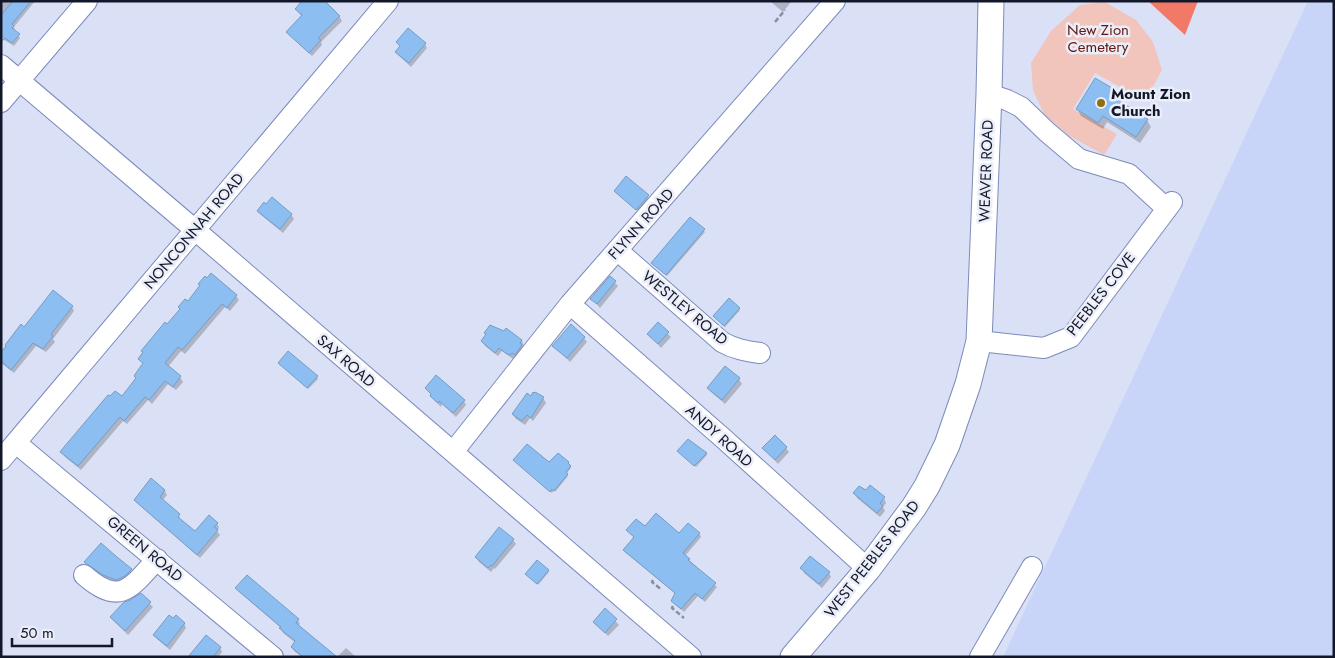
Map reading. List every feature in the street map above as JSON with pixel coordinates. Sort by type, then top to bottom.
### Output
[{"type":"main road","name":"WEAVER ROAD","points":[[978,341],[989,94],[991,1]]},
{"type":"main road","name":"WEST PEEBLES ROAD","points":[[794,657],[868,569],[914,507],[939,462],[961,409],[978,341]]},
{"type":"street","points":[[1,102],[87,1]]},
{"type":"street","name":"NONCONNAH ROAD","points":[[1,460],[124,317],[194,229],[388,1]]},
{"type":"street","name":"FLYNN ROAD","points":[[453,452],[570,304],[835,1]]},
{"type":"street","name":"SAX ROAD","points":[[1,65],[691,657]]},
{"type":"street","name":"PEEBLES COVE","points":[[978,341],[1044,348],[1071,337],[1169,206],[1129,174],[1079,159],[1021,107],[989,94]]},
{"type":"street","name":"WESTLEY ROAD","points":[[617,250],[722,342],[729,346],[760,353]]},
{"type":"street","name":"ANDY ROAD","points":[[570,304],[868,569]]},
{"type":"street","name":"GREEN ROAD","points":[[16,442],[273,657]]},
{"type":"street","points":[[84,575],[101,589],[117,592],[125,590],[136,582],[157,559]]},
{"type":"street","points":[[980,657],[1032,567]]},
{"type":"path","points":[[775,22],[785,10]]},
{"type":"path","points":[[653,580],[652,582],[662,590]]},
{"type":"path","points":[[674,606],[672,608],[684,618]]},
{"type":"shaded area","points":[[1148,1],[1198,1],[1185,35]]},
{"type":"shaded area","points":[[1308,1],[1334,1],[1334,657],[1003,657]]},
{"type":"green space","name":"New Zion Cemetery","points":[[1105,2],[1136,20],[1153,42],[1162,70],[1145,101],[1095,73],[1073,109],[1117,134],[1104,155],[1068,135],[1044,114],[1033,90],[1031,63],[1051,31],[1080,5]]},
{"type":"building","points":[[13,1],[31,1],[12,24],[14,26],[12,28],[20,34],[12,43],[5,38],[1,42],[1,15]]},
{"type":"building","points":[[302,1],[325,1],[340,16],[318,38],[321,40],[309,53],[286,32],[302,15],[295,9]]},
{"type":"building","points":[[408,28],[426,43],[409,63],[395,52],[400,46],[396,42]]},
{"type":"building","name":"Mount Zion Church","points":[[1095,78],[1119,92],[1115,98],[1148,119],[1136,137],[1103,116],[1098,123],[1076,109]]},
{"type":"building","points":[[626,176],[649,195],[636,210],[614,191]]},
{"type":"building","points":[[272,197],[292,214],[280,229],[257,211],[264,202],[266,204]]},
{"type":"building","points":[[690,217],[705,229],[666,275],[651,263]]},
{"type":"building","points":[[211,273],[237,295],[227,308],[222,304],[182,350],[178,347],[165,363],[181,376],[173,387],[165,381],[149,400],[145,397],[124,421],[120,417],[78,466],[60,452],[108,395],[110,396],[115,391],[122,396],[136,378],[134,376],[143,363],[138,359],[143,352],[141,351],[165,322],[167,324],[180,309],[178,307],[185,299],[188,301],[205,276],[207,278]]},
{"type":"building","points":[[610,276],[616,281],[597,304],[590,299]]},
{"type":"building","points":[[53,290],[73,306],[51,334],[53,336],[43,349],[33,343],[11,370],[1,361],[1,352],[21,324],[24,327]]},
{"type":"building","points":[[729,298],[740,308],[724,326],[713,316]]},
{"type":"building","points":[[658,322],[669,332],[658,344],[647,334]]},
{"type":"building","points":[[571,324],[585,337],[567,358],[552,346]]},
{"type":"building","points":[[490,325],[504,331],[506,328],[522,340],[520,343],[522,345],[515,355],[512,353],[510,355],[507,354],[499,348],[495,353],[481,341]]},
{"type":"building","points":[[288,351],[318,376],[307,388],[278,363]]},
{"type":"building","points":[[725,366],[740,378],[722,400],[707,388]]},
{"type":"building","points":[[436,375],[465,400],[453,413],[430,396],[431,394],[425,388]]},
{"type":"building","points":[[533,392],[544,397],[531,418],[527,415],[522,421],[512,414],[527,393],[531,396]]},
{"type":"building","points":[[775,435],[787,447],[775,460],[762,448]]},
{"type":"building","points":[[688,439],[707,453],[694,466],[677,451]]},
{"type":"building","points":[[527,444],[549,462],[558,453],[569,462],[571,466],[566,472],[568,474],[554,491],[552,489],[550,492],[513,460]]},
{"type":"building","points":[[151,478],[165,490],[160,497],[180,514],[178,517],[195,531],[209,515],[218,523],[214,527],[218,530],[197,555],[134,500]]},
{"type":"building","points":[[870,485],[885,497],[880,503],[883,506],[877,513],[853,493],[859,486],[866,490]]},
{"type":"building","points":[[656,513],[679,533],[688,523],[700,533],[683,553],[690,559],[688,560],[716,583],[702,599],[695,593],[681,609],[671,601],[675,593],[623,550],[634,537],[626,530],[636,519],[645,526]]},
{"type":"building","points":[[499,527],[514,539],[492,566],[488,568],[475,557]]},
{"type":"building","points":[[101,543],[132,569],[125,576],[116,580],[103,575],[84,562]]},
{"type":"building","points":[[810,556],[830,572],[819,584],[800,568]]},
{"type":"building","points":[[537,560],[549,570],[537,584],[525,574]]},
{"type":"building","points":[[247,575],[299,619],[296,623],[337,657],[303,657],[291,647],[295,641],[235,588]]},
{"type":"building","points":[[141,593],[151,602],[125,631],[110,617],[124,602]]},
{"type":"building","points":[[605,608],[617,619],[605,633],[593,622]]},
{"type":"building","points":[[169,615],[173,618],[176,615],[185,623],[167,646],[153,635]]},
{"type":"building","points":[[206,635],[221,647],[213,657],[188,657]]},
{"type":"place","name":"Mount Zion Church","points":[[1101,103]]}]
